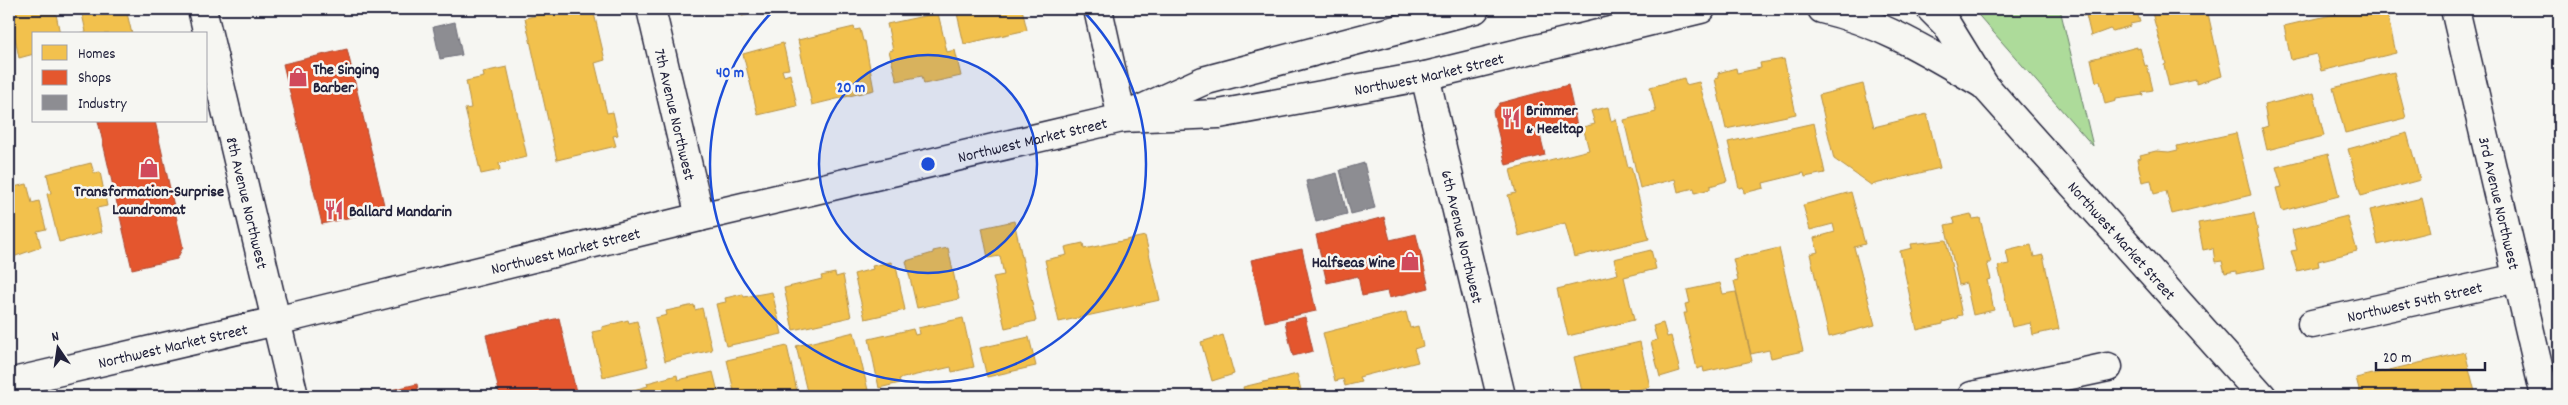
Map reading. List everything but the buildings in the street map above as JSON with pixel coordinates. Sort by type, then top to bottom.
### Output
[{"type":"main road","name":"8th Avenue Northwest","points":[[202,9],[207,32]]},
{"type":"main road","name":"7th Avenue Northwest","points":[[651,9],[700,218]]},
{"type":"main road","points":[[1098,9],[1122,118]]},
{"type":"main road","name":"Northwest Market Street","points":[[1122,118],[1203,81],[1475,9]]},
{"type":"main road","name":"Northwest Market Street","points":[[9,383],[276,322],[700,218],[1122,118],[1219,114],[1425,76],[1666,14],[1701,9]]},
{"type":"main road","name":"Northwest Market Street","points":[[1822,9],[1853,16],[1906,38],[1984,85]]},
{"type":"main road","name":"Northwest Market Street","points":[[1931,9],[1948,25],[1984,85],[2262,396]]},
{"type":"main road","name":"3rd Avenue Northwest","points":[[2454,9],[2545,396]]},
{"type":"main road","name":"8th Avenue Northwest","points":[[208,34],[294,396]]},
{"type":"main road","name":"6th Avenue Northwest","points":[[1425,76],[1500,396]]},
{"type":"main road","name":"Northwest 54th Street","points":[[2312,324],[2517,278]]},
{"type":"main road","points":[[1972,396],[2108,366]]},
{"type":"green space","points":[[1973,9],[2060,9],[2093,146]]},
{"type":"place","name":"The Singing Barber","points":[[298,77]]},
{"type":"place","name":"Brimmer & Heeltap","points":[[1511,118]]},
{"type":"place","name":"Transformation-Surprise Laundromat","points":[[149,168]]},
{"type":"place","name":"Ballard Mandarin","points":[[334,210]]},
{"type":"place","name":"Halfseas Wine","points":[[1410,261]]}]
